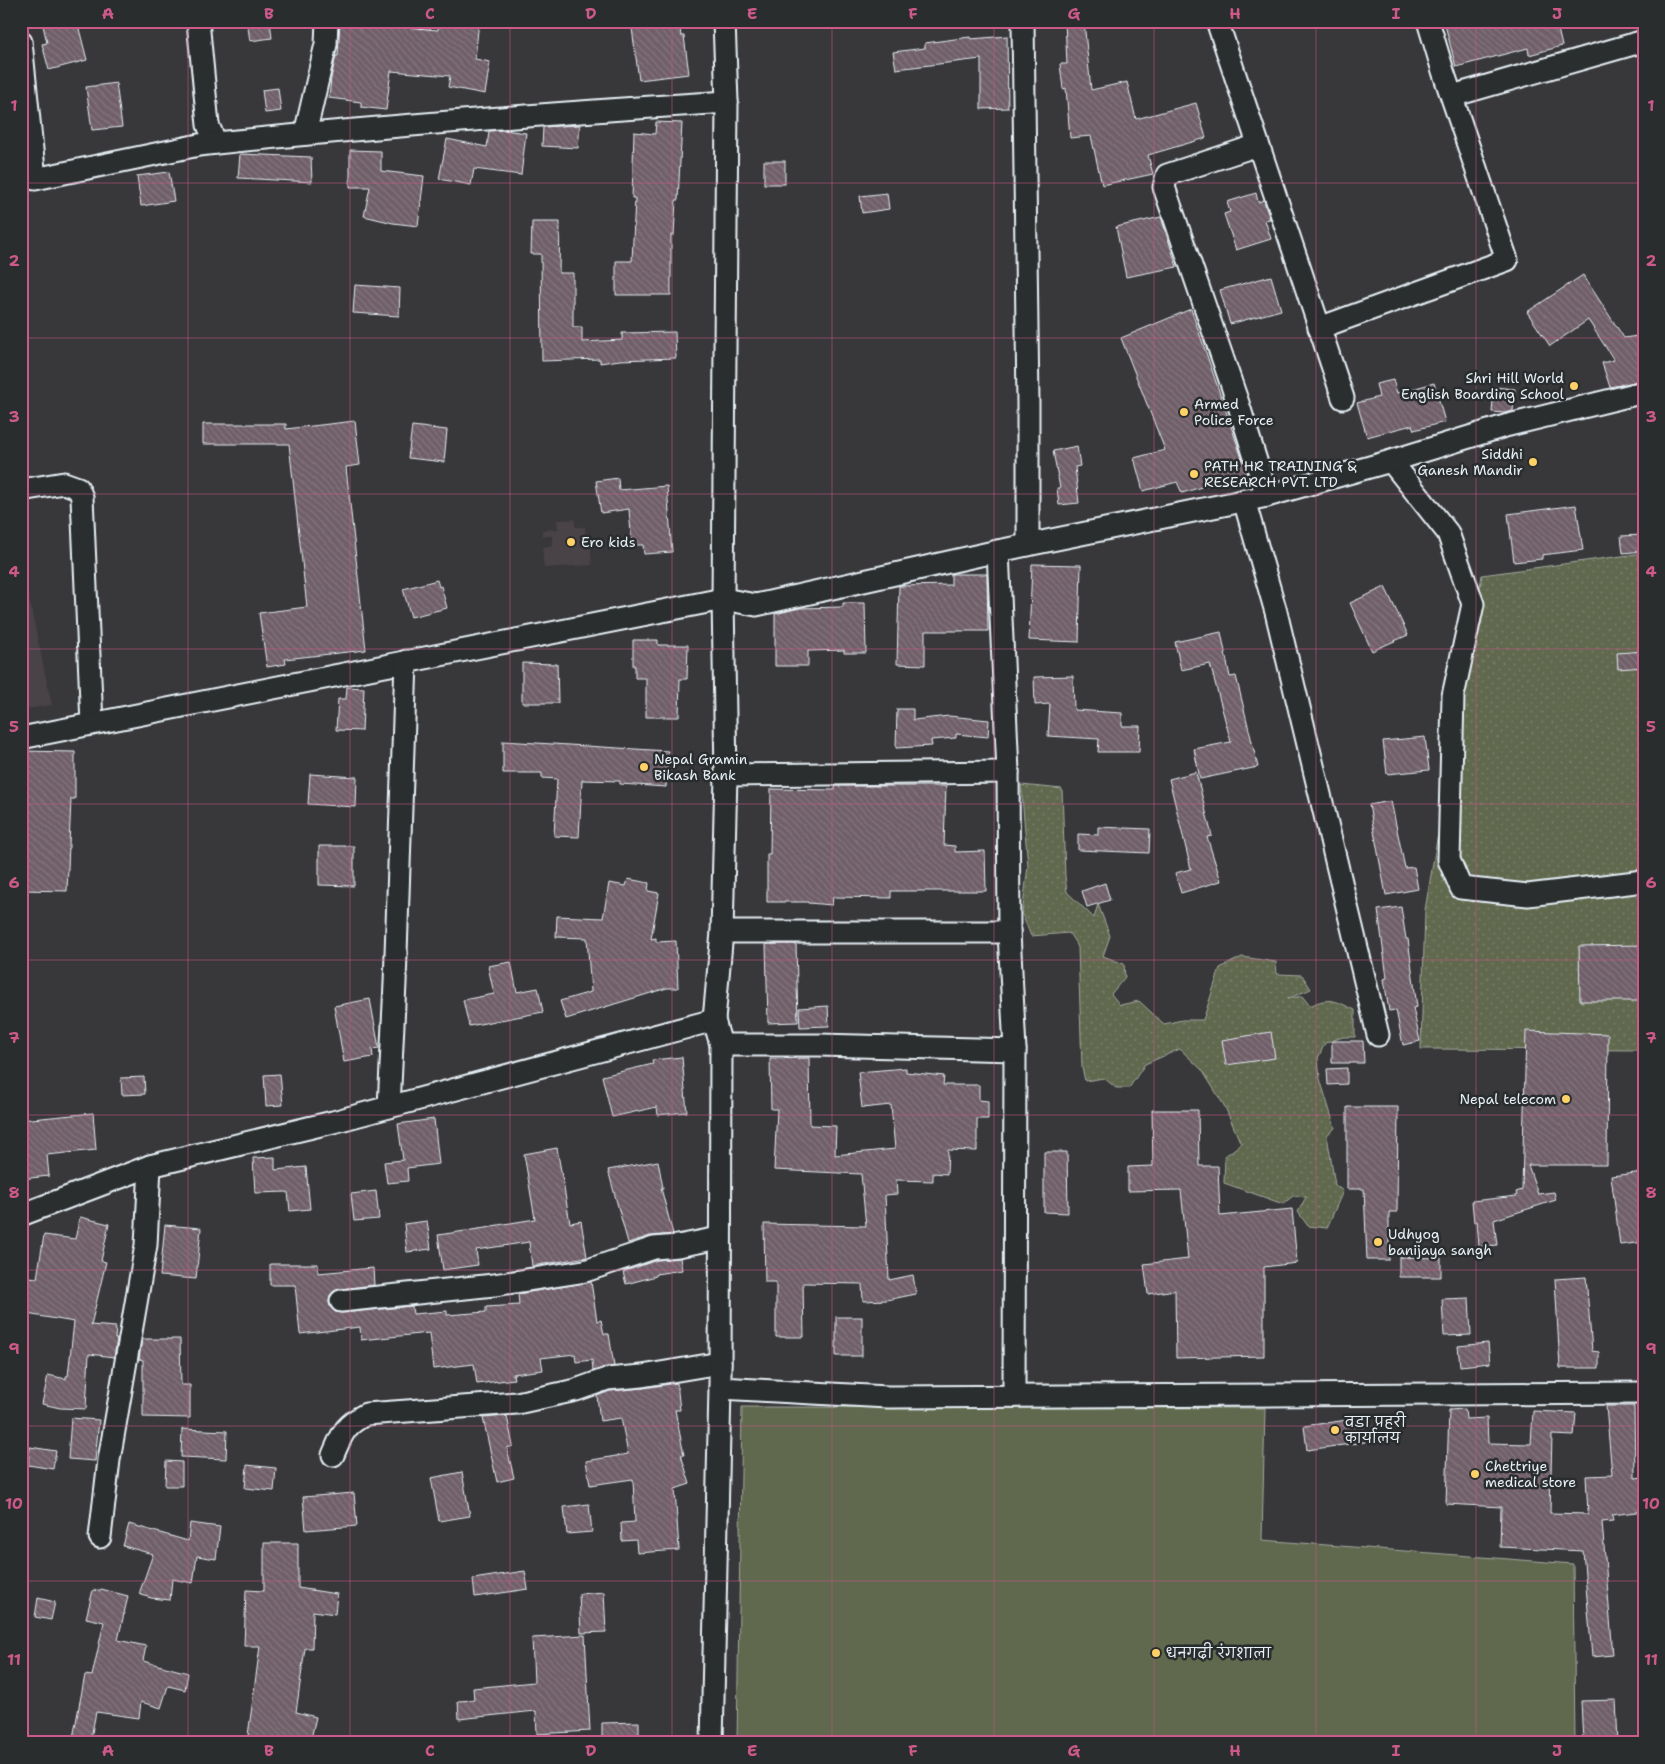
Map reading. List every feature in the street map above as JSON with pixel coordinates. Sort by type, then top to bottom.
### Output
[{"type":"street","points":[[198,21],[208,125],[216,143]]},
{"type":"street","points":[[305,134],[326,44],[327,21]]},
{"type":"street","points":[[712,1743],[720,1388],[721,1045],[714,1020],[722,932],[726,775],[723,599],[726,102],[724,21]]},
{"type":"street","points":[[1023,21],[1028,545]]},
{"type":"street","points":[[1216,21],[1343,398]]},
{"type":"street","points":[[1318,328],[1508,260],[1428,21]]},
{"type":"street","points":[[1452,96],[1644,41]]},
{"type":"street","points":[[21,42],[28,181],[216,143],[538,114],[726,102]]},
{"type":"street","points":[[1258,145],[1167,175],[1164,187],[1239,406],[1267,496]]},
{"type":"street","points":[[21,738],[723,599],[756,606],[998,551],[1267,496],[1392,461],[1505,426],[1644,392]]},
{"type":"street","points":[[1392,461],[1448,533],[1472,604],[1453,696],[1448,860],[1461,888],[1528,895],[1644,881]]},
{"type":"street","points":[[21,490],[64,483],[78,488],[82,497],[92,724]]},
{"type":"street","points":[[1244,500],[1276,612],[1378,1035]]},
{"type":"street","points":[[998,551],[1008,772],[1008,932],[1015,1050],[1014,1396]]},
{"type":"street","points":[[389,1107],[406,662]]},
{"type":"street","points":[[726,775],[1008,772]]},
{"type":"street","points":[[722,932],[1008,932]]},
{"type":"street","points":[[21,1215],[150,1166],[333,1122],[714,1020]]},
{"type":"street","points":[[721,1045],[819,1045],[1015,1050]]},
{"type":"street","points":[[100,1537],[109,1460],[146,1246],[150,1166]]},
{"type":"street","points":[[341,1301],[494,1286],[585,1271],[654,1248],[678,1246],[719,1238]]},
{"type":"street","points":[[333,1455],[340,1438],[350,1423],[366,1414],[517,1403],[576,1390],[607,1379],[642,1376],[720,1363]]},
{"type":"street","points":[[720,1388],[888,1397],[1644,1393]]},
{"type":"shaded area","name":"Ero kids","points":[[575,519],[575,527],[585,527],[586,538],[590,538],[592,565],[544,568],[542,547],[553,546],[552,536],[542,536],[542,530],[558,529],[557,520]]},
{"type":"shaded area","points":[[21,562],[52,705],[21,710]]},
{"type":"green space","points":[[1644,553],[1644,1050],[1421,1049],[1425,910],[1482,575]]},
{"type":"green space","points":[[1021,785],[1062,789],[1067,892],[1094,918],[1098,904],[1110,936],[1103,956],[1124,964],[1125,977],[1111,994],[1120,1005],[1139,1001],[1164,1024],[1182,1020],[1203,1020],[1220,968],[1242,957],[1276,962],[1277,974],[1302,975],[1311,989],[1287,999],[1302,996],[1310,1006],[1328,1000],[1355,1010],[1355,1037],[1343,1037],[1325,1043],[1318,1058],[1320,1079],[1335,1128],[1327,1135],[1335,1185],[1343,1191],[1327,1228],[1308,1226],[1298,1212],[1306,1197],[1293,1196],[1283,1204],[1224,1183],[1225,1156],[1241,1144],[1225,1107],[1202,1070],[1180,1049],[1145,1064],[1129,1088],[1116,1088],[1104,1078],[1085,1081],[1082,1067],[1078,947],[1069,933],[1031,936],[1022,914],[1028,866]]},
{"type":"green space","name":"धनगढी रंगशाला","points":[[742,1407],[1265,1408],[1262,1540],[1573,1564],[1575,1743],[737,1743]]},
{"type":"building","points":[[42,21],[77,21],[87,60],[49,70],[42,44],[47,43]]},
{"type":"building","points":[[247,21],[270,21],[272,38],[250,41]]},
{"type":"building","points":[[340,21],[392,21],[392,26],[438,30],[439,21],[479,21],[475,59],[490,62],[485,94],[448,87],[450,76],[391,71],[386,110],[361,107],[361,102],[329,98],[331,78],[336,56],[338,56]]},
{"type":"building","points":[[631,21],[679,21],[681,36],[684,36],[689,74],[639,80]]},
{"type":"building","points":[[1444,21],[1556,21],[1562,46],[1529,55],[1528,48],[1456,67]]},
{"type":"building","points":[[1065,22],[1084,22],[1091,90],[1127,82],[1136,119],[1196,103],[1206,138],[1148,155],[1153,174],[1102,185],[1091,136],[1070,138],[1066,88],[1063,89],[1060,64],[1067,64]]},
{"type":"building","points":[[1007,36],[1008,108],[981,109],[981,59],[896,69],[893,52],[925,48],[925,43],[970,37],[971,39]]},
{"type":"building","points":[[116,83],[122,127],[92,130],[86,87]]},
{"type":"building","points":[[278,88],[281,111],[265,113],[262,90]]},
{"type":"building","points":[[656,122],[682,123],[678,200],[676,200],[674,235],[671,235],[671,295],[616,295],[616,261],[632,261],[635,198],[632,198],[634,132],[655,134]]},
{"type":"building","points":[[580,125],[578,148],[542,146],[543,127]]},
{"type":"building","points":[[504,130],[526,133],[521,175],[474,169],[471,185],[439,179],[447,139],[487,147],[489,131]]},
{"type":"building","points":[[350,150],[381,151],[381,171],[424,176],[418,226],[393,223],[364,216],[370,187],[350,187]]},
{"type":"building","points":[[240,154],[311,157],[312,182],[238,178]]},
{"type":"building","points":[[764,161],[785,161],[785,184],[764,184]]},
{"type":"building","points":[[169,172],[174,201],[141,206],[137,176]]},
{"type":"building","points":[[887,193],[889,209],[862,213],[860,196]]},
{"type":"building","points":[[1256,193],[1258,202],[1264,200],[1270,219],[1265,220],[1271,239],[1236,250],[1224,214],[1230,212],[1227,202]]},
{"type":"building","points":[[1161,217],[1177,267],[1126,277],[1116,227]]},
{"type":"building","points":[[532,222],[560,222],[559,273],[573,273],[573,327],[582,327],[582,342],[622,340],[622,333],[675,332],[676,358],[620,360],[600,363],[600,359],[542,361],[541,254],[531,254]]},
{"type":"building","points":[[1583,275],[1624,338],[1644,335],[1644,380],[1610,387],[1602,363],[1614,360],[1588,320],[1550,346],[1527,312]]},
{"type":"building","points":[[1271,276],[1281,310],[1230,324],[1220,290]]},
{"type":"building","points":[[355,285],[400,288],[399,316],[353,313]]},
{"type":"building","points":[[1191,309],[1247,473],[1182,493],[1177,482],[1143,491],[1134,458],[1165,450],[1121,338]]},
{"type":"building","points":[[1393,380],[1397,393],[1434,383],[1445,422],[1414,430],[1412,425],[1367,437],[1357,403],[1379,397],[1376,384]]},
{"type":"building","points":[[1494,387],[1515,389],[1513,411],[1504,413],[1492,412]]},
{"type":"building","points":[[355,421],[360,465],[346,467],[366,650],[285,659],[286,664],[267,667],[259,613],[307,607],[289,444],[203,444],[203,424],[286,424],[286,429]]},
{"type":"building","points":[[412,426],[447,430],[444,462],[408,458]]},
{"type":"building","points":[[1077,446],[1080,466],[1075,467],[1079,503],[1059,505],[1057,488],[1060,488],[1053,451]]},
{"type":"building","points":[[618,478],[619,490],[667,486],[672,552],[644,554],[643,545],[632,545],[629,509],[601,513],[596,481]]},
{"type":"building","points":[[1576,505],[1583,550],[1542,555],[1542,559],[1514,562],[1508,514]]},
{"type":"building","points":[[1644,535],[1644,551],[1623,553],[1621,536]]},
{"type":"building","points":[[1032,564],[1081,565],[1079,642],[1029,640]]},
{"type":"building","points":[[951,574],[987,574],[988,631],[925,631],[925,665],[897,664],[899,586],[951,585]]},
{"type":"building","points":[[437,580],[439,587],[441,586],[447,608],[411,617],[403,589]]},
{"type":"building","points":[[1385,587],[1408,635],[1372,651],[1350,603]]},
{"type":"building","points":[[843,603],[865,603],[866,653],[844,653],[844,650],[808,651],[808,666],[775,666],[775,614],[800,608],[843,607]]},
{"type":"building","points":[[1221,632],[1230,677],[1236,676],[1258,767],[1200,779],[1194,749],[1231,742],[1210,664],[1181,670],[1175,642]]},
{"type":"building","points":[[633,640],[658,640],[658,645],[688,645],[687,679],[680,679],[679,717],[646,717],[646,678],[635,678]]},
{"type":"building","points":[[1644,651],[1644,667],[1618,669],[1617,653]]},
{"type":"building","points":[[522,663],[557,664],[558,703],[522,703]]},
{"type":"building","points":[[1073,676],[1074,710],[1122,713],[1122,726],[1140,726],[1139,752],[1098,752],[1099,739],[1048,736],[1050,704],[1035,705],[1034,677]]},
{"type":"building","points":[[347,687],[364,688],[362,731],[336,730],[338,699],[346,699]]},
{"type":"building","points":[[897,709],[913,709],[913,720],[949,716],[989,720],[988,737],[956,734],[956,738],[931,740],[932,746],[896,748]]},
{"type":"building","points":[[1425,737],[1429,770],[1387,774],[1383,741]]},
{"type":"building","points":[[503,741],[668,751],[666,787],[620,784],[620,781],[582,780],[579,837],[554,836],[557,779],[542,778],[542,773],[503,773]]},
{"type":"building","points":[[21,751],[75,752],[75,799],[71,799],[67,891],[21,890]]},
{"type":"building","points":[[1196,772],[1212,836],[1207,837],[1221,881],[1181,893],[1175,873],[1191,869],[1169,779]]},
{"type":"building","points":[[310,774],[357,777],[356,807],[308,804]]},
{"type":"building","points":[[835,786],[946,786],[944,845],[955,846],[955,852],[985,851],[986,891],[891,891],[891,898],[833,897],[832,905],[808,902],[767,902],[767,854],[770,854],[771,789],[835,790]]},
{"type":"building","points":[[1391,801],[1405,868],[1414,867],[1418,889],[1386,895],[1369,805]]},
{"type":"building","points":[[1098,827],[1150,829],[1149,853],[1078,850],[1078,834],[1098,835]]},
{"type":"building","points":[[319,846],[354,846],[354,886],[319,885]]},
{"type":"building","points":[[628,879],[649,883],[648,891],[659,893],[651,939],[656,938],[656,942],[676,941],[678,988],[667,988],[566,1019],[560,1001],[591,992],[587,938],[556,937],[557,916],[603,918],[609,883],[626,886]]},
{"type":"building","points":[[1105,883],[1110,900],[1087,907],[1082,891]]},
{"type":"building","points":[[1401,907],[1406,939],[1408,939],[1417,1007],[1413,1008],[1420,1041],[1403,1045],[1396,1010],[1389,1011],[1384,979],[1387,978],[1378,910]]},
{"type":"building","points":[[766,944],[796,944],[798,1022],[768,1023]]},
{"type":"building","points":[[1644,945],[1644,1001],[1580,1001],[1579,946]]},
{"type":"building","points":[[511,962],[517,992],[538,988],[543,1012],[469,1026],[463,1000],[494,994],[488,966]]},
{"type":"building","points":[[370,999],[379,1048],[372,1049],[373,1057],[344,1062],[334,1006]]},
{"type":"building","points":[[828,1006],[829,1026],[800,1027],[799,1008]]},
{"type":"building","name":"Nepal telecom","points":[[1526,1031],[1608,1034],[1607,1165],[1528,1165],[1538,1194],[1554,1192],[1556,1200],[1494,1220],[1497,1245],[1479,1247],[1477,1221],[1474,1222],[1472,1201],[1517,1196],[1516,1192],[1522,1190]]},
{"type":"building","points":[[1271,1032],[1275,1058],[1226,1065],[1222,1040]]},
{"type":"building","points":[[1332,1041],[1363,1041],[1364,1063],[1332,1063]]},
{"type":"building","points":[[682,1057],[687,1112],[658,1115],[657,1107],[612,1117],[602,1076],[653,1064],[652,1060]]},
{"type":"building","points":[[809,1058],[810,1125],[836,1126],[835,1155],[895,1149],[891,1105],[862,1108],[858,1072],[906,1068],[906,1072],[944,1076],[943,1085],[979,1085],[979,1100],[988,1101],[988,1119],[977,1119],[977,1151],[948,1150],[947,1174],[933,1173],[933,1181],[896,1180],[897,1194],[885,1195],[889,1280],[913,1275],[916,1294],[887,1300],[863,1301],[862,1284],[803,1283],[804,1337],[776,1337],[776,1282],[765,1282],[764,1224],[866,1226],[861,1174],[774,1170],[777,1109],[771,1109],[770,1059]]},
{"type":"building","points":[[1347,1068],[1347,1084],[1328,1085],[1327,1069]]},
{"type":"building","points":[[280,1074],[283,1105],[266,1106],[264,1075]]},
{"type":"building","points":[[144,1077],[145,1094],[122,1095],[121,1078]]},
{"type":"building","points":[[1347,1107],[1398,1107],[1397,1212],[1389,1212],[1389,1260],[1367,1260],[1364,1189],[1347,1189]]},
{"type":"building","points":[[1152,1110],[1198,1110],[1199,1166],[1218,1166],[1220,1216],[1292,1209],[1297,1263],[1264,1267],[1264,1356],[1176,1358],[1175,1290],[1148,1294],[1144,1264],[1188,1259],[1181,1190],[1128,1191],[1128,1167],[1153,1166]]},
{"type":"building","points":[[93,1113],[96,1150],[47,1155],[49,1176],[21,1179],[21,1120]]},
{"type":"building","points":[[434,1119],[439,1164],[407,1168],[408,1181],[387,1183],[384,1162],[403,1160],[398,1124]]},
{"type":"building","points":[[557,1148],[570,1223],[581,1221],[587,1257],[532,1266],[529,1242],[476,1250],[478,1265],[443,1270],[438,1235],[535,1219],[524,1154]]},
{"type":"building","points":[[1044,1152],[1067,1152],[1068,1213],[1044,1212]]},
{"type":"building","points":[[275,1157],[275,1170],[306,1167],[310,1209],[290,1211],[288,1192],[255,1193],[253,1158]]},
{"type":"building","points":[[658,1161],[663,1188],[661,1188],[673,1234],[650,1236],[628,1243],[608,1170]]},
{"type":"building","points":[[1644,1172],[1644,1242],[1620,1245],[1611,1176]]},
{"type":"building","points":[[376,1191],[379,1219],[354,1221],[351,1194]]},
{"type":"building","points":[[80,1217],[109,1224],[101,1261],[106,1262],[91,1325],[116,1327],[115,1339],[117,1339],[114,1357],[89,1354],[86,1409],[60,1408],[42,1404],[48,1375],[66,1379],[66,1376],[68,1376],[74,1322],[21,1313],[21,1276],[37,1278],[44,1235],[75,1239]]},
{"type":"building","points":[[427,1221],[431,1249],[407,1252],[404,1224]]},
{"type":"building","points":[[165,1225],[201,1228],[196,1279],[160,1276]]},
{"type":"building","points":[[1399,1257],[1441,1258],[1441,1277],[1399,1277]]},
{"type":"building","points":[[680,1258],[682,1270],[656,1274],[656,1276],[626,1284],[623,1272],[657,1260]]},
{"type":"building","points":[[270,1264],[318,1264],[318,1273],[373,1268],[374,1285],[340,1289],[330,1295],[329,1302],[331,1308],[335,1312],[342,1313],[412,1306],[413,1314],[447,1311],[447,1315],[486,1312],[486,1307],[519,1305],[518,1294],[591,1282],[597,1321],[601,1320],[604,1334],[609,1334],[614,1366],[593,1371],[592,1360],[576,1362],[575,1354],[541,1358],[543,1370],[513,1374],[514,1379],[477,1384],[474,1364],[433,1369],[429,1333],[361,1340],[360,1327],[300,1334],[295,1285],[270,1285]]},
{"type":"building","points":[[1586,1277],[1592,1351],[1599,1352],[1599,1368],[1560,1368],[1555,1279]]},
{"type":"building","points":[[1469,1298],[1471,1335],[1444,1336],[1442,1299]]},
{"type":"building","points":[[836,1317],[862,1317],[862,1356],[836,1356]]},
{"type":"building","points":[[142,1339],[180,1339],[181,1385],[190,1385],[190,1418],[143,1417],[143,1360],[139,1359]]},
{"type":"building","points":[[1488,1343],[1490,1363],[1460,1366],[1458,1346]]},
{"type":"building","points":[[677,1383],[680,1410],[675,1410],[684,1455],[681,1455],[690,1484],[675,1489],[679,1550],[637,1553],[636,1540],[622,1541],[621,1523],[635,1522],[633,1479],[590,1485],[586,1461],[628,1454],[621,1418],[600,1421],[597,1396],[610,1391]]},
{"type":"building","points":[[1606,1406],[1634,1406],[1635,1478],[1644,1477],[1644,1511],[1612,1515],[1613,1521],[1602,1522],[1613,1655],[1592,1657],[1583,1551],[1500,1547],[1501,1507],[1446,1504],[1449,1410],[1465,1409],[1466,1419],[1487,1418],[1488,1443],[1531,1444],[1533,1411],[1576,1413],[1574,1436],[1552,1435],[1550,1513],[1588,1514],[1586,1476],[1612,1475]]},
{"type":"building","points":[[507,1416],[513,1446],[507,1448],[514,1478],[497,1482],[483,1418]]},
{"type":"building","points":[[71,1418],[99,1420],[95,1461],[68,1459]]},
{"type":"building","points":[[1362,1418],[1365,1442],[1307,1450],[1304,1426]]},
{"type":"building","points":[[182,1429],[227,1431],[226,1459],[181,1457]]},
{"type":"building","points":[[30,1447],[56,1451],[53,1469],[28,1465]]},
{"type":"building","points":[[166,1461],[182,1462],[182,1486],[165,1486]]},
{"type":"building","points":[[247,1465],[276,1468],[274,1491],[245,1488]]},
{"type":"building","points":[[462,1472],[470,1516],[439,1521],[431,1478]]},
{"type":"building","points":[[354,1493],[357,1526],[306,1530],[303,1497]]},
{"type":"building","points":[[589,1504],[592,1532],[567,1534],[564,1507]]},
{"type":"building","points":[[190,1523],[220,1527],[216,1559],[197,1556],[193,1583],[172,1579],[170,1600],[151,1598],[139,1594],[153,1554],[123,1546],[129,1524],[188,1541]]},
{"type":"building","points":[[264,1543],[298,1543],[298,1588],[337,1594],[335,1614],[313,1611],[312,1648],[305,1648],[296,1712],[316,1717],[310,1743],[247,1743],[260,1646],[244,1646],[246,1590],[264,1591]]},
{"type":"building","points":[[525,1571],[528,1589],[475,1597],[473,1579]]},
{"type":"building","points":[[101,1589],[128,1596],[118,1640],[146,1646],[143,1661],[188,1673],[185,1690],[168,1686],[161,1708],[141,1702],[139,1718],[96,1712],[90,1743],[72,1743],[85,1675],[92,1676],[104,1622],[86,1618],[93,1590],[100,1591]]},
{"type":"building","points":[[604,1592],[606,1632],[581,1633],[579,1594]]},
{"type":"building","points":[[38,1598],[55,1602],[51,1620],[35,1617]]},
{"type":"building","points":[[585,1635],[590,1731],[537,1734],[536,1711],[459,1719],[458,1701],[474,1700],[473,1688],[534,1682],[532,1638]]},
{"type":"building","points":[[1616,1700],[1618,1743],[1583,1743],[1581,1701]]},
{"type":"building","points":[[639,1722],[639,1743],[602,1743],[602,1723]]},
{"type":"place","name":"Shri Hill World English Boarding School","points":[[1574,386]]},
{"type":"place","name":"Armed Police Force","points":[[1184,412]]},
{"type":"place","name":"Siddhi Ganesh Mandir","points":[[1533,462]]},
{"type":"place","name":"PATH HR TRAINING & RESEARCH PVT. LTD","points":[[1194,474]]},
{"type":"place","name":"Ero kids","points":[[571,542]]},
{"type":"place","name":"Nepal Gramin Bikash Bank","points":[[644,767]]},
{"type":"place","name":"Nepal telecom","points":[[1566,1099]]},
{"type":"place","name":"Udhyog banijaya sangh","points":[[1378,1242]]},
{"type":"place","name":"वडा प्रहरी कार्यालय","points":[[1335,1430]]},
{"type":"place","name":"Chettriye medical store","points":[[1475,1474]]},
{"type":"place","name":"धनगढी रंगशाला","points":[[1156,1653]]}]
